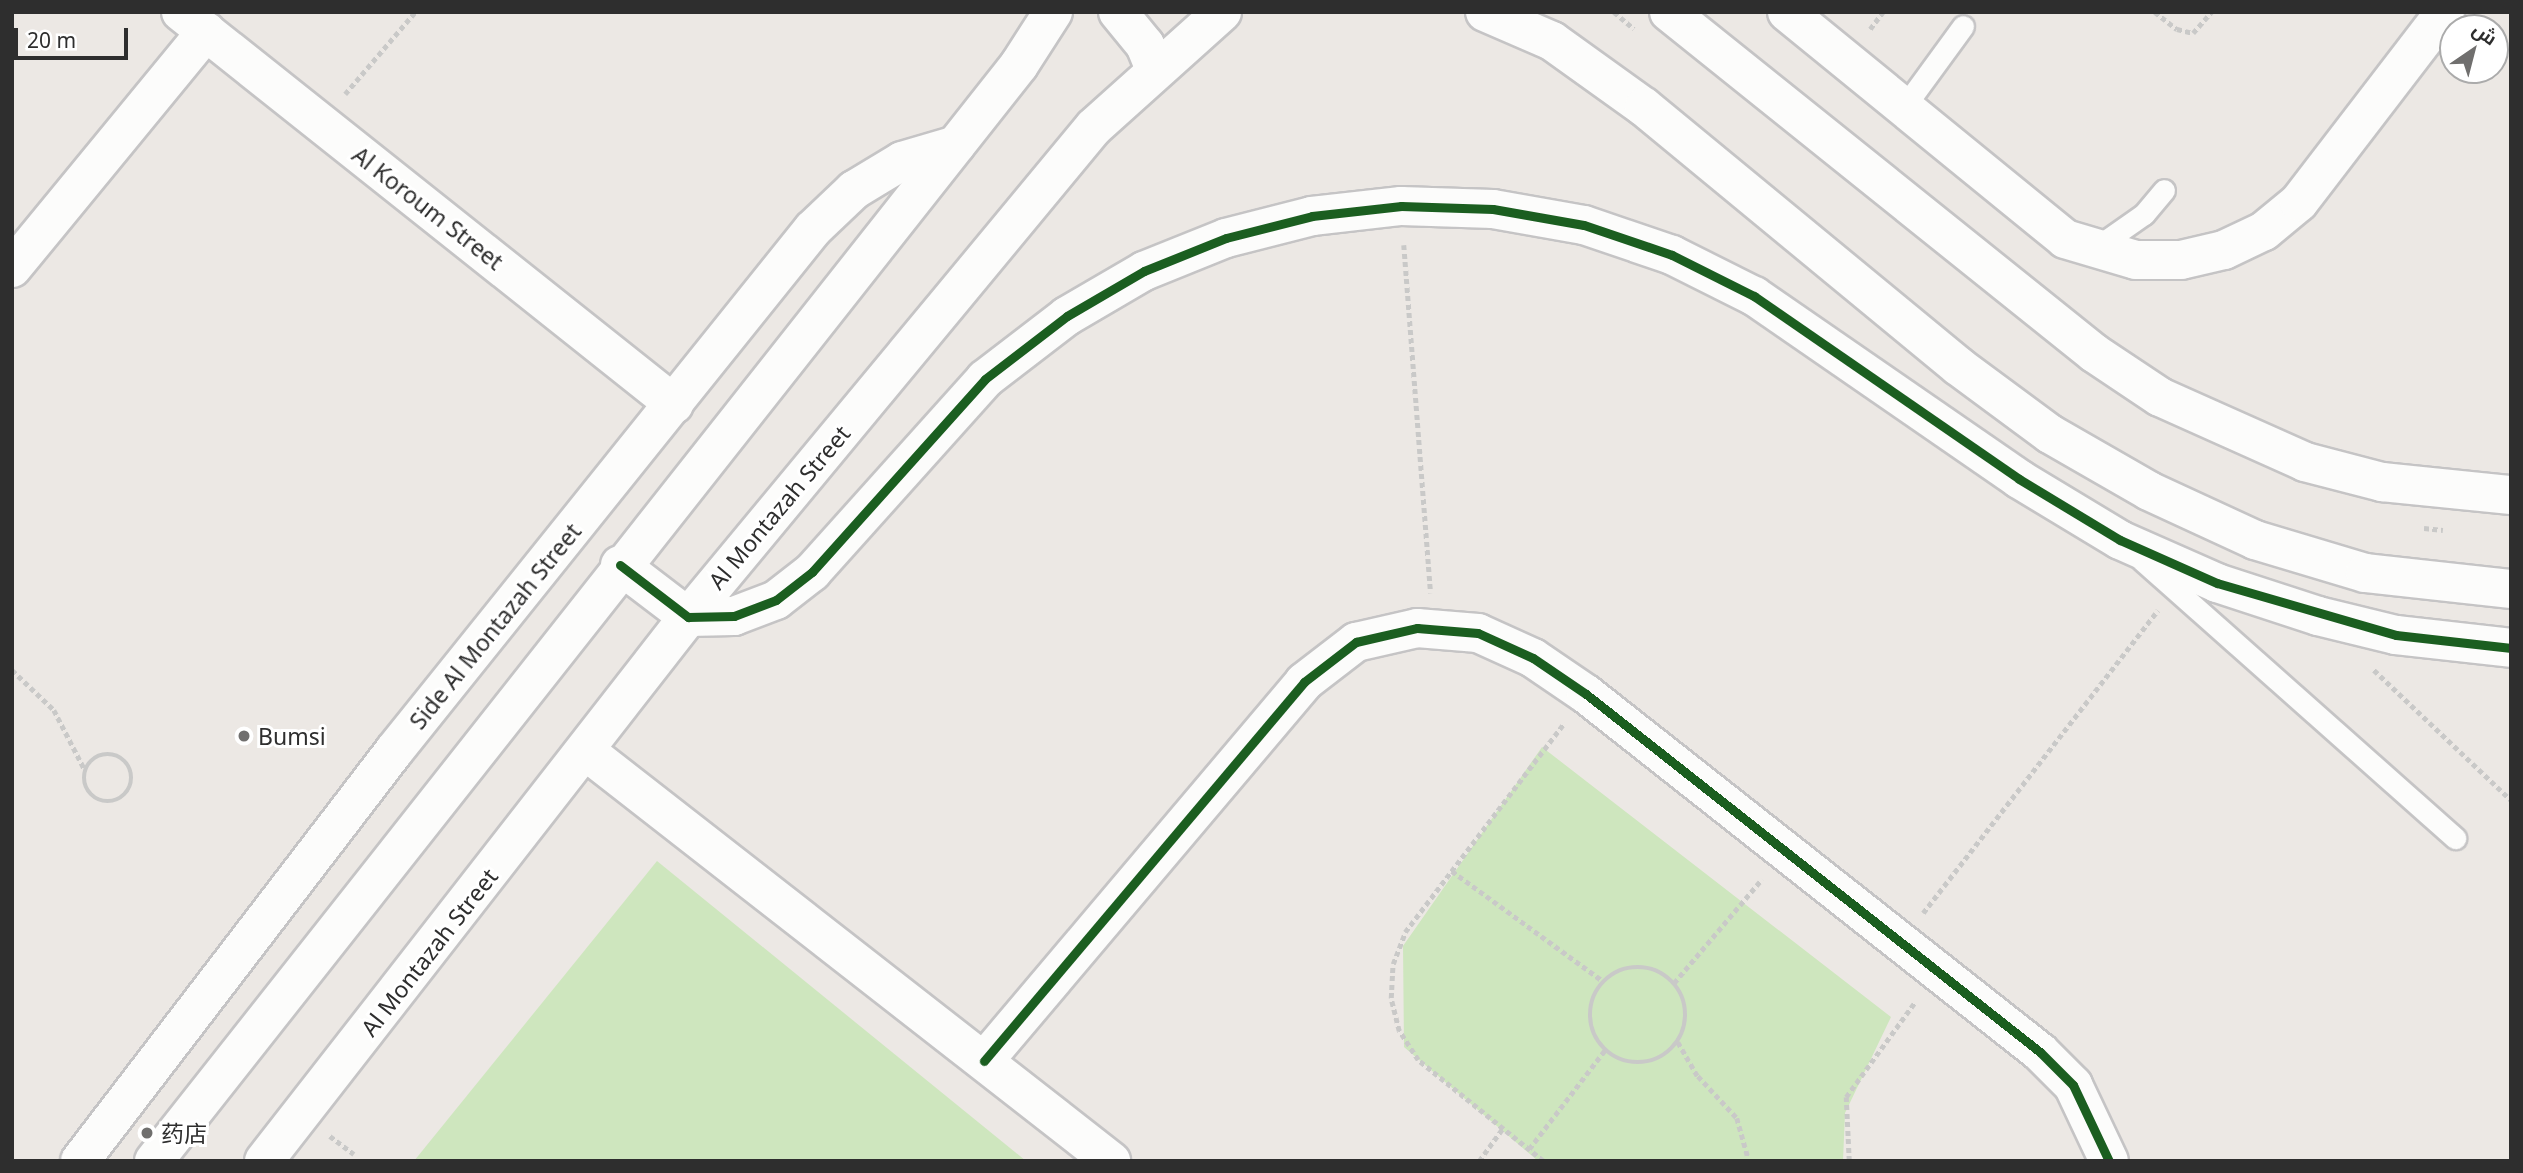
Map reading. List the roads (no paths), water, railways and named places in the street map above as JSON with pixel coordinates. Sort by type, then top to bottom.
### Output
[{"type":"street","points":[[153,1161],[620,565],[956,145],[1053,12]]},
{"type":"street","points":[[1118,12],[1145,45],[1154,68]]},
{"type":"street","name":"Al Montazah Street","points":[[264,1161],[587,752],[688,618],[1094,127],[1154,68],[1222,12]]},
{"type":"street","points":[[1485,12],[1552,41],[1644,107],[1958,366],[2050,434],[2149,491],[2255,540],[2365,573],[2472,588],[2511,589]]},
{"type":"street","points":[[1669,12],[2094,353],[2160,397],[2305,462],[2382,482],[2511,495]]},
{"type":"street","points":[[1793,14],[2065,239],[2092,250],[2136,260],[2181,260],[2224,250],[2264,230],[2299,202],[2445,12]]},
{"type":"street","points":[[12,268],[193,22]]},
{"type":"street","name":"Al Koroum Street","points":[[193,22],[674,404]]},
{"type":"street","name":"Side Al Montazah Street","points":[[80,1161],[394,751],[813,229],[853,190],[902,161],[956,145]]},
{"type":"street","points":[[620,565],[688,618],[734,616],[776,600],[812,572],[985,379],[1067,316],[1144,271],[1226,238],[1312,216],[1401,206],[1493,209],[1571,223],[1672,255],[1754,296],[1926,410],[2018,479],[2120,540],[2217,583],[2318,616],[2396,635],[2505,650]]},
{"type":"street","points":[[1926,410],[1958,366]]},
{"type":"street","points":[[2472,588],[2477,615],[2505,650]]},
{"type":"street","points":[[984,1061],[1304,682],[1356,642],[1417,628],[1478,633],[1533,658],[1586,694],[1938,971],[2073,1085],[2109,1161]]},
{"type":"street","points":[[587,752],[1111,1161]]},
{"type":"lane","points":[[1904,107],[1963,26]]},
{"type":"lane","points":[[2092,250],[2144,214],[2164,190]]},
{"type":"lane","points":[[2120,540],[2173,590],[2455,838]]},
{"type":"place","name":"Bumsi","points":[[244,736]]},
{"type":"place","name":"药店","points":[[147,1133]]}]
